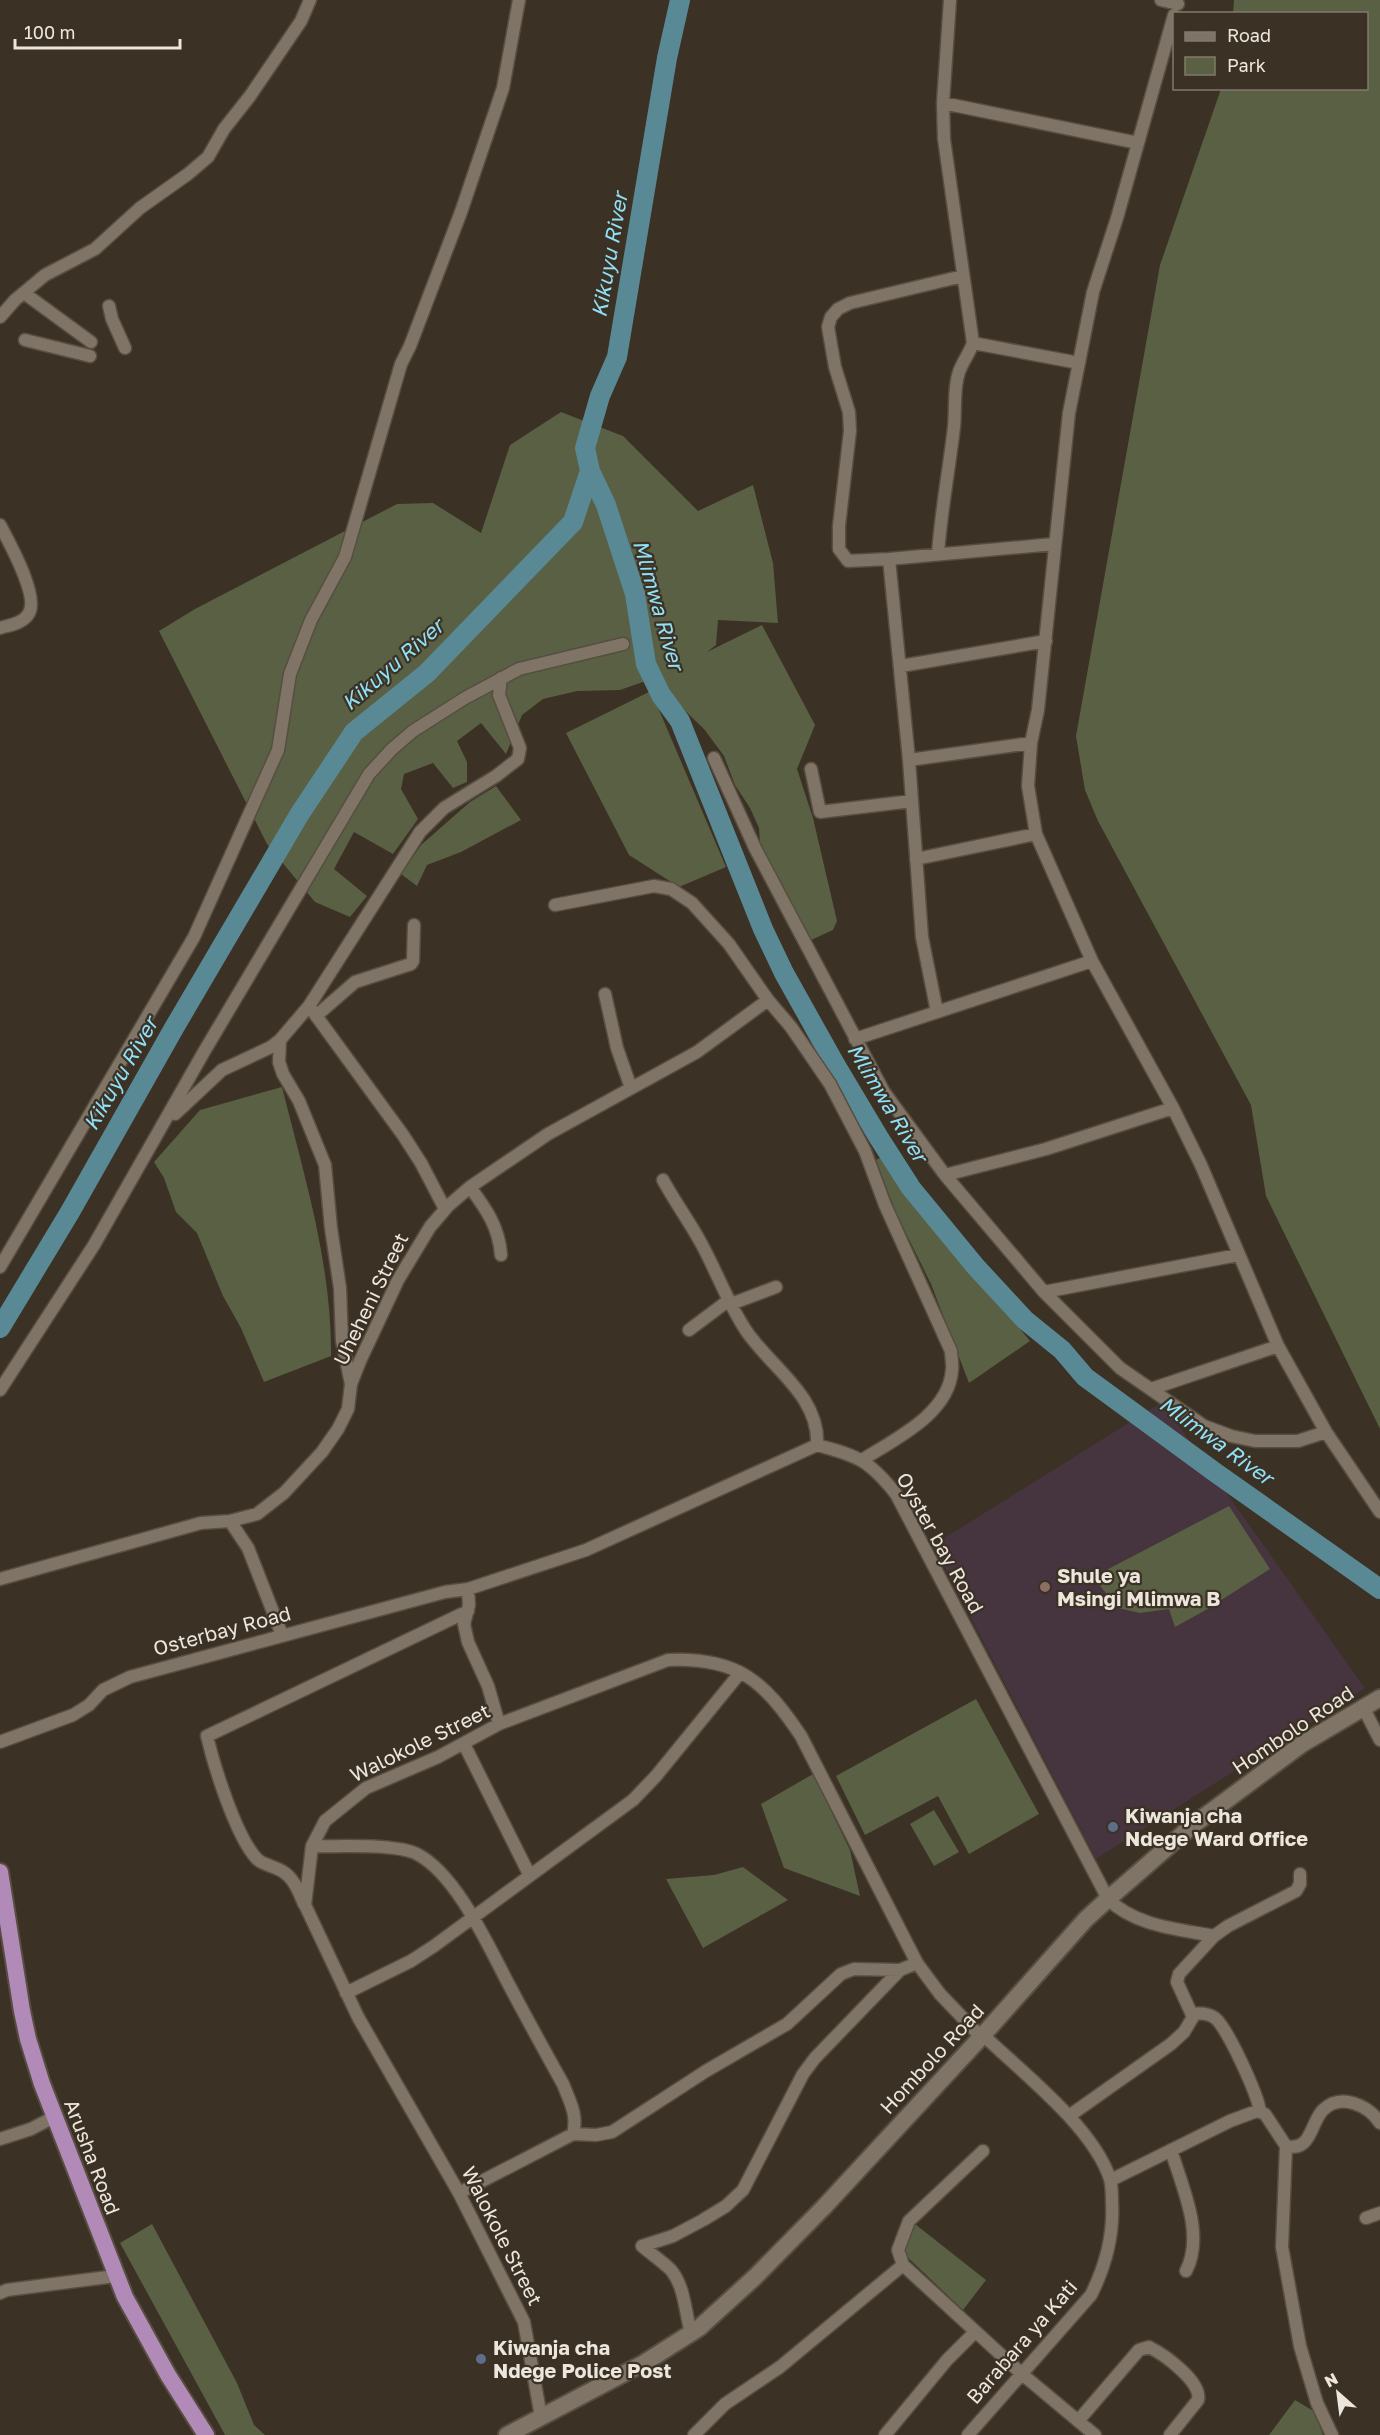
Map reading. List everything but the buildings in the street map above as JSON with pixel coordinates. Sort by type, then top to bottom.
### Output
[{"type":"highway","name":"Arusha Road","points":[[0,1872],[3,1906],[28,2039],[54,2117],[125,2297],[168,2375],[206,2435]]},
{"type":"street","points":[[0,317],[45,275],[95,249],[140,208],[208,157],[224,129],[250,96],[301,21],[310,0]]},
{"type":"street","points":[[0,1267],[194,937],[278,750],[290,674],[311,620],[345,557],[401,364],[462,212],[503,88],[519,0]]},
{"type":"street","points":[[938,554],[941,507],[954,423],[956,386],[960,370],[973,343],[949,179],[943,103],[950,0]]},
{"type":"street","points":[[1161,0],[1176,8]]},
{"type":"street","points":[[1173,18],[1094,292],[1069,413],[1046,641],[1038,710],[1031,743],[1028,786],[1036,834],[1092,961],[1173,1108],[1201,1165],[1278,1346],[1326,1432],[1380,1512]]},
{"type":"street","points":[[943,103],[1137,143]]},
{"type":"street","points":[[963,276],[850,303],[838,309],[831,317],[829,342],[849,412],[850,431],[840,509],[839,549],[848,561],[1054,544]]},
{"type":"street","points":[[24,293],[91,342]]},
{"type":"street","points":[[109,306],[112,319],[125,348]]},
{"type":"street","points":[[25,340],[90,356]]},
{"type":"street","points":[[973,343],[1079,363]]},
{"type":"street","points":[[0,525],[22,568],[32,606],[28,615],[20,622],[0,628]]},
{"type":"street","points":[[889,559],[901,666],[922,937],[938,1012]]},
{"type":"street","points":[[901,666],[1046,641]]},
{"type":"street","points":[[0,1390],[94,1245],[369,774],[392,749],[413,731],[501,678],[539,663],[624,644]]},
{"type":"street","points":[[312,1011],[420,832],[444,808],[496,776],[518,759],[520,748],[499,696],[501,678]]},
{"type":"street","points":[[909,760],[1031,743]]},
{"type":"street","points":[[714,758],[755,849],[884,1092],[945,1175],[1044,1292],[1120,1368],[1204,1426],[1231,1436],[1255,1441],[1298,1441],[1326,1432]]},
{"type":"street","points":[[811,769],[819,812],[912,801]]},
{"type":"street","points":[[916,859],[1036,834]]},
{"type":"street","points":[[555,905],[636,888],[654,886],[671,889],[692,903],[729,944],[830,1084],[865,1151],[885,1205],[951,1351],[952,1371],[945,1394],[933,1410],[862,1460]]},
{"type":"street","points":[[164,1124],[222,1070],[271,1047],[312,1011],[355,982],[411,964],[414,925]]},
{"type":"street","points":[[855,1039],[1092,961]]},
{"type":"street","points":[[605,994],[617,1048],[631,1088]]},
{"type":"street","name":"Uheheni Street","points":[[0,1579],[201,1523],[230,1521],[257,1515],[284,1493],[322,1452],[338,1429],[348,1408],[351,1384],[360,1361],[399,1280],[430,1227],[445,1209],[470,1187],[548,1134],[697,1052],[768,1000]]},
{"type":"street","points":[[312,1011],[403,1135],[421,1163],[445,1209]]},
{"type":"street","points":[[280,1040],[279,1062],[283,1074],[299,1101],[325,1165],[331,1228],[339,1271],[342,1341],[351,1384]]},
{"type":"street","points":[[945,1175],[1046,1149],[1173,1108]]},
{"type":"street","points":[[499,1724],[488,1686],[468,1642],[464,1623],[468,1611],[468,1588],[586,1550],[817,1445],[818,1429],[814,1417],[795,1388],[747,1332],[701,1244],[663,1180]]},
{"type":"street","points":[[470,1187],[494,1222],[501,1255]]},
{"type":"street","points":[[1044,1292],[1238,1255]]},
{"type":"street","points":[[689,1330],[730,1302],[776,1287]]},
{"type":"street","points":[[1151,1389],[1278,1346]]},
{"type":"street","name":"Oyster bay Road","points":[[817,1445],[844,1452],[862,1460],[878,1471],[896,1494],[1108,1899]]},
{"type":"street","points":[[230,1521],[248,1548],[282,1635]]},
{"type":"street","name":"Osterbay Road","points":[[0,1742],[73,1715],[89,1705],[103,1690],[130,1677],[445,1592],[468,1588]]},
{"type":"street","points":[[305,1905],[290,1877],[258,1860],[244,1842],[214,1766],[207,1736],[468,1611]]},
{"type":"street","name":"Walokole Street","points":[[542,2416],[524,2322],[459,2193],[346,1993],[305,1905],[312,1846],[325,1821],[366,1788],[438,1757],[499,1724],[668,1660],[687,1659],[708,1662],[741,1672],[762,1685],[801,1736],[917,1963],[940,1994],[982,2036]]},
{"type":"street","points":[[346,1993],[411,1960],[633,1800],[656,1776],[741,1672]]},
{"type":"street","name":"Hombolo Road","points":[[507,2435],[644,2363],[691,2333],[755,2277],[982,2036],[1086,1919],[1193,1825],[1302,1744],[1380,1698]]},
{"type":"street","points":[[1363,1707],[1380,1740]]},
{"type":"street","points":[[464,1744],[529,1874]]},
{"type":"street","points":[[312,1846],[385,1849],[415,1853],[434,1866],[446,1879],[473,1917],[562,2084],[575,2112],[576,2122],[573,2134]]},
{"type":"street","points":[[1069,2116],[1172,2044],[1189,2025],[1192,2014],[1177,1982],[1179,1974],[1214,1936],[1247,1916],[1288,1897],[1300,1884],[1300,1874]]},
{"type":"street","points":[[1108,1899],[1120,1910],[1143,1921],[1214,1936]]},
{"type":"street","points":[[691,2333],[684,2295],[678,2281],[670,2270],[642,2246],[674,2236],[703,2220],[726,2206],[743,2190],[803,2074],[846,2023],[900,1970],[917,1963]]},
{"type":"street","points":[[459,2193],[573,2134],[596,2135],[612,2132],[706,2071],[787,2024],[841,1974],[854,1969],[900,1970]]},
{"type":"street","points":[[1192,2014],[1208,2015],[1219,2024],[1257,2095],[1260,2111],[1286,2146],[1282,2247],[1300,2346],[1317,2403],[1332,2435]]},
{"type":"street","name":"Barabara ya Kati","points":[[968,2435],[1091,2295],[1101,2276],[1112,2236],[1111,2180],[1095,2150],[1069,2116],[982,2036]]},
{"type":"street","points":[[1286,2146],[1300,2146],[1307,2139],[1322,2110],[1334,2102],[1364,2106],[1380,2123]]},
{"type":"street","points":[[1111,2180],[1230,2121],[1260,2111]]},
{"type":"street","points":[[0,2139],[30,2129],[54,2117]]},
{"type":"street","points":[[1171,2150],[1188,2205],[1194,2235],[1186,2271]]},
{"type":"street","points":[[983,2151],[909,2222],[898,2250],[903,2265],[1022,2374],[1095,2435]]},
{"type":"street","points":[[1366,2217],[1380,2213]]},
{"type":"street","points":[[694,2435],[725,2404],[780,2367],[903,2265]]},
{"type":"street","points":[[0,2293],[7,2290],[116,2276]]},
{"type":"street","points":[[885,2435],[947,2360],[975,2332]]},
{"type":"street","points":[[1078,2421],[1139,2350],[1149,2347],[1161,2353],[1196,2384],[1200,2393],[1191,2410],[1170,2435]]},
{"type":"shaded area","points":[[1162,1402],[1365,1688],[1096,1859],[933,1545]]},
{"type":"green space","points":[[1234,0],[1380,0],[1380,1429],[1266,1196],[1251,1105],[1098,821],[1085,790],[1076,736],[1160,265],[1221,90],[1368,90],[1368,12],[1233,12]]},
{"type":"green space","points":[[561,412],[623,436],[698,511],[753,485],[773,563],[778,623],[718,620],[716,645],[707,652],[762,625],[815,725],[797,769],[813,818],[837,921],[833,930],[811,940],[767,860],[760,844],[759,828],[750,808],[735,785],[724,756],[704,729],[675,701],[660,676],[620,690],[577,691],[543,699],[522,715],[506,754],[481,723],[457,741],[467,762],[467,782],[453,788],[433,763],[404,774],[401,789],[418,819],[393,854],[354,832],[334,869],[367,896],[350,917],[315,902],[267,844],[159,631],[195,609],[397,504],[433,503],[481,533],[510,445]]},
{"type":"green space","points":[[651,691],[726,867],[679,887],[629,855],[566,733]]},
{"type":"green space","points":[[496,786],[521,820],[461,852],[427,865],[417,886],[401,874],[421,845],[470,802]]},
{"type":"green space","points":[[282,1087],[322,1254],[330,1322],[331,1356],[264,1382],[241,1328],[223,1296],[197,1233],[176,1212],[164,1178],[154,1162],[200,1110]]},
{"type":"green space","points":[[883,1156],[925,1214],[1030,1341],[969,1383],[931,1284],[896,1213],[876,1160]]},
{"type":"green space","points":[[1229,1506],[1270,1569],[1175,1627],[1169,1609],[1140,1613],[1118,1608],[1093,1577]]},
{"type":"green space","points":[[976,1699],[1039,1814],[969,1854],[938,1796],[865,1835],[836,1776]]},
{"type":"green space","points":[[813,1774],[850,1850],[860,1896],[784,1868],[761,1804]]},
{"type":"green space","points":[[934,1810],[959,1852],[934,1866],[910,1824]]},
{"type":"green space","points":[[743,1867],[788,1900],[703,1948],[666,1879],[714,1875]]},
{"type":"green space","points":[[152,2224],[237,2383],[254,2425],[265,2435],[225,2435],[120,2243]]},
{"type":"green space","points":[[915,2224],[986,2280],[963,2310],[903,2253]]},
{"type":"green space","points":[[1295,2400],[1315,2412],[1323,2435],[1269,2435]]},
{"type":"waterway","name":"Kikuyu River","points":[[0,1328],[70,1212],[174,1028],[299,815],[354,732],[427,673],[573,522],[590,471],[585,448],[600,396],[617,357],[667,58],[680,0]]},
{"type":"waterway","name":"Mlimwa River","points":[[590,471],[606,505],[635,594],[646,664],[661,695],[680,721],[763,929],[784,973],[836,1066],[911,1188],[976,1267],[1025,1320],[1062,1350],[1085,1377],[1380,1589]]},
{"type":"place","name":"Shule ya Msingi Mlimwa B","points":[[1045,1587]]},
{"type":"place","name":"Kiwanja cha Ndege Ward Office","points":[[1113,1827]]},
{"type":"place","name":"Kiwanja cha Ndege Police Post","points":[[481,2359]]}]
